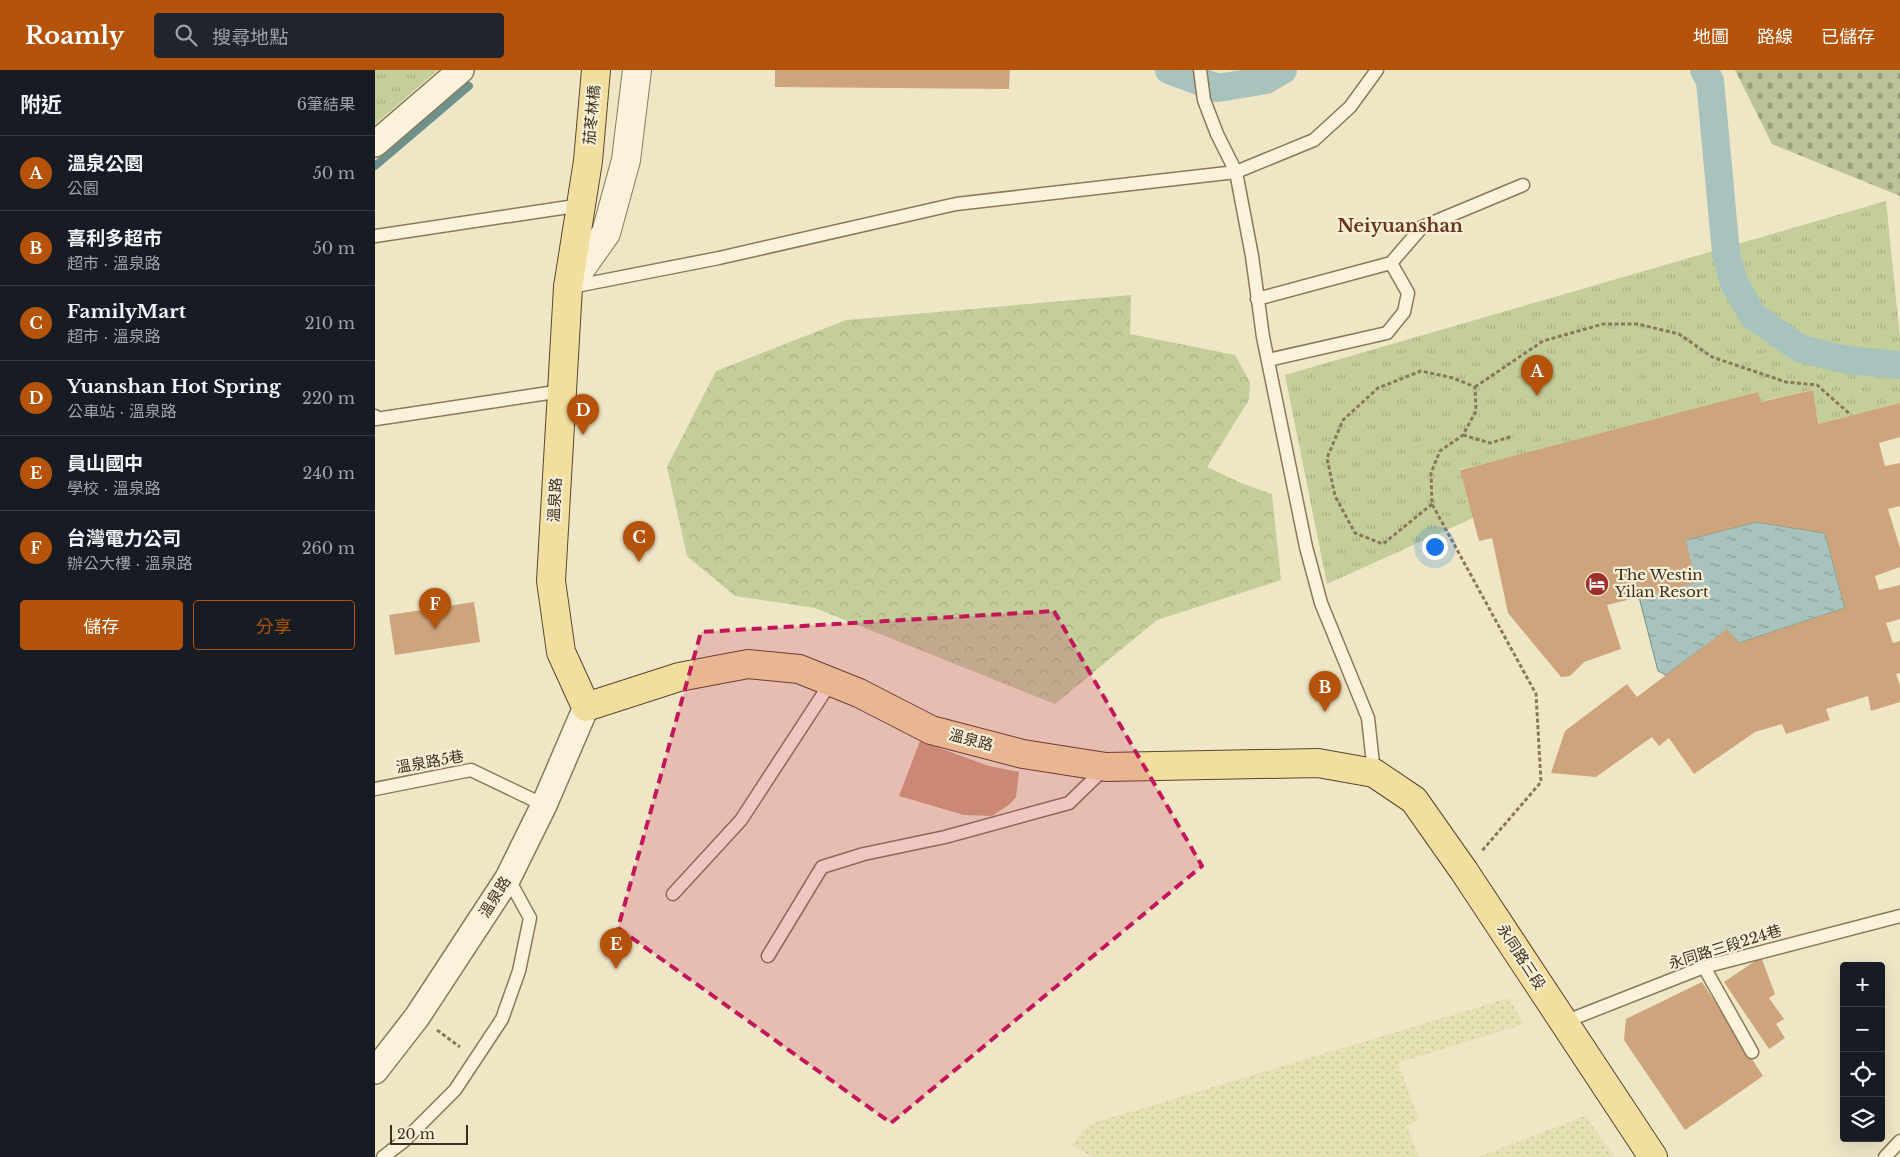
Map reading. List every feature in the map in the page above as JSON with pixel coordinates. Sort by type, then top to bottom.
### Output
[{"type":"main road","name":"茄苳林橋","points":[[588,161],[596,70]]},
{"type":"main road","name":"溫泉路","points":[[588,161],[569,287],[551,581],[561,652],[586,707],[679,677],[748,664],[799,668],[931,730],[1023,754],[1106,767],[1318,763],[1374,773]]},
{"type":"main road","name":"永同路三段","points":[[1374,773],[1414,800],[1465,871],[1653,1157]]},
{"type":"street","points":[[375,144],[461,70]]},
{"type":"street","points":[[569,287],[606,233],[626,160],[637,70]]},
{"type":"street","name":"溫泉路","points":[[375,1071],[417,1018],[508,878],[544,805],[586,707]]},
{"type":"lane","points":[[1200,70],[1204,100],[1217,134],[1237,172],[1268,360],[1306,547],[1321,603],[1368,718],[1374,773]]},
{"type":"lane","points":[[569,287],[719,258],[956,204],[1237,172],[1314,140],[1350,107],[1377,70]]},
{"type":"lane","points":[[1257,298],[1391,263],[1421,227],[1523,185]]},
{"type":"lane","points":[[375,236],[582,205]]},
{"type":"lane","points":[[1268,360],[1387,333],[1404,312],[1408,293],[1391,263]]},
{"type":"lane","points":[[375,416],[376,419],[562,391]]},
{"type":"lane","points":[[673,894],[741,820],[831,682]]},
{"type":"lane","points":[[767,956],[822,867],[864,854],[945,837],[1069,804],[1106,767]]},
{"type":"lane","name":"溫泉路5巷","points":[[375,789],[471,770],[544,805]]},
{"type":"lane","points":[[383,1157],[404,1141],[455,1090],[502,1018],[519,971],[530,918],[508,878]]},
{"type":"lane","name":"永同路三段224巷","points":[[1564,1022],[1704,967],[1900,916]]},
{"type":"lane","points":[[1704,967],[1752,1052]]},
{"type":"lane","points":[[1885,1157],[1900,1141]]},
{"type":"path","points":[[1475,387],[1543,341],[1603,324],[1638,324],[1679,334],[1712,357],[1786,382],[1817,385],[1851,415]]},
{"type":"path","points":[[1432,504],[1383,544],[1355,534],[1335,496],[1327,458],[1343,420],[1378,388],[1421,371],[1453,378],[1475,387]]},
{"type":"path","points":[[1465,871],[1541,782],[1536,694],[1432,504],[1431,473],[1440,451],[1463,435],[1476,411],[1475,387]]},
{"type":"path","points":[[1463,435],[1490,443],[1513,436]]},
{"type":"path","points":[[417,1018],[477,1058]]},
{"type":"highlighted area","points":[[1054,611],[1202,866],[891,1123],[618,928],[701,632]]},
{"type":"shaded area","points":[[1509,998],[1524,1024],[1398,1063],[1419,1120],[1407,1126],[1419,1157],[1093,1157],[1071,1145],[1090,1124]]},
{"type":"shaded area","points":[[1585,1116],[1615,1157],[1478,1157]]},
{"type":"green space","points":[[375,70],[438,70],[375,124]]},
{"type":"green space","points":[[1735,70],[1900,70],[1900,196],[1772,144]]},
{"type":"green space","points":[[1886,201],[1900,338],[1900,403],[1818,424],[1812,390],[1460,469],[1473,518],[1327,584],[1285,375]]},
{"type":"green space","points":[[1131,295],[1130,334],[1235,355],[1250,382],[1249,400],[1207,467],[1241,483],[1272,494],[1281,580],[1157,620],[1055,704],[815,608],[735,596],[687,556],[667,467],[716,371],[846,320]]},
{"type":"water","points":[[1756,522],[1825,533],[1845,608],[1739,643],[1727,630],[1666,675],[1658,671],[1639,597],[1686,540]]},
{"type":"building","points":[[775,70],[1010,70],[1009,89],[775,87]]},
{"type":"building","name":"The Westin Yilan Resort","points":[[1813,390],[1818,424],[1900,403],[1900,437],[1879,443],[1885,466],[1900,463],[1900,506],[1888,509],[1900,548],[1900,567],[1875,576],[1879,590],[1900,585],[1900,619],[1886,623],[1893,643],[1900,641],[1900,673],[1896,674],[1900,686],[1900,702],[1871,711],[1868,696],[1826,709],[1830,720],[1786,734],[1782,724],[1755,732],[1694,774],[1669,738],[1659,746],[1652,737],[1596,777],[1551,773],[1565,731],[1627,684],[1637,697],[1727,629],[1739,643],[1845,608],[1825,533],[1756,522],[1686,540],[1696,583],[1607,605],[1621,649],[1584,662],[1570,676],[1561,677],[1508,613],[1492,538],[1479,541],[1460,470],[1758,392],[1761,402]]},
{"type":"building","points":[[474,602],[480,642],[395,655],[389,615]]},
{"type":"building","points":[[920,741],[989,766],[1019,772],[1016,797],[1010,804],[992,816],[964,815],[899,796]]},
{"type":"building","points":[[1761,957],[1775,994],[1769,998],[1784,1019],[1776,1024],[1785,1038],[1769,1049],[1724,982]]},
{"type":"building","points":[[1702,982],[1763,1076],[1685,1130],[1624,1040],[1626,1019]]},
{"type":"waterway","points":[[1169,70],[1218,88],[1266,80],[1283,70]]},
{"type":"waterway","points":[[1704,70],[1710,81],[1726,253],[1734,283],[1753,316],[1801,349],[1847,360],[1900,365]]},
{"type":"waterway","points":[[375,166],[469,86]]},
{"type":"place","name":"溫泉公園","points":[[1537,396]]},
{"type":"place","name":"Yuanshan Hot Spring","points":[[583,435]]},
{"type":"place","name":"FamilyMart","points":[[639,562]]},
{"type":"place","name":"The Westin Yilan Resort","points":[[1597,584]]},
{"type":"place","name":"台灣電力公司","points":[[435,629]]},
{"type":"place","name":"喜利多超市","points":[[1325,712]]},
{"type":"place","name":"員山國中","points":[[616,969]]},
{"type":"district","name":"Neiyuanshan","points":[[1400,226]]}]
